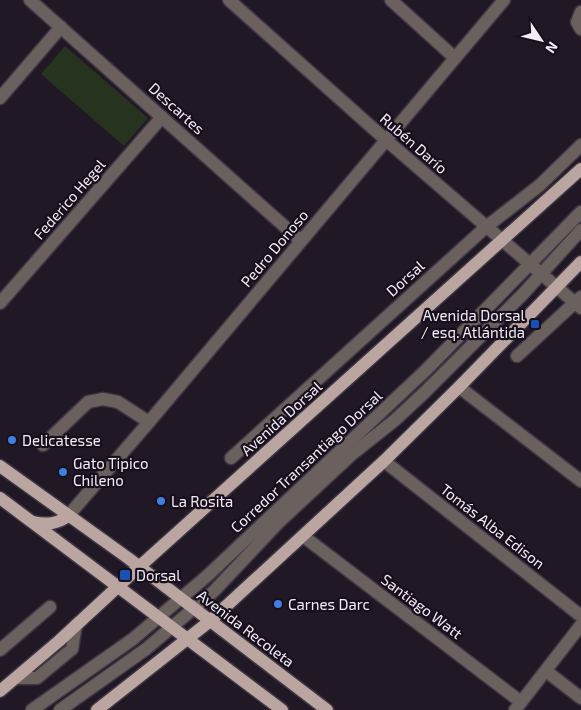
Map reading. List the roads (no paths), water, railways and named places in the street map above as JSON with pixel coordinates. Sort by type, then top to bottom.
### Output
[{"type":"main road","name":"Avenida Dorsal","points":[[1,689],[17,678],[76,626],[581,169]]},
{"type":"main road","points":[[97,710],[210,621],[303,536],[459,388],[581,262]]},
{"type":"main road","name":"Avenida Recoleta","points":[[0,466],[139,567],[328,710]]},
{"type":"main road","points":[[0,498],[158,619],[282,710]]},
{"type":"main road","points":[[31,521],[52,524],[68,516]]},
{"type":"street","name":"Descartes","points":[[30,0],[301,241]]},
{"type":"street","name":"Rubén Darío","points":[[229,0],[486,227],[557,287],[579,303]]},
{"type":"street","points":[[391,0],[455,58]]},
{"type":"street","name":"Pedro Donoso","points":[[68,516],[504,0]]},
{"type":"street","points":[[581,12],[577,22],[581,29]]},
{"type":"street","points":[[0,98],[61,28]]},
{"type":"street","name":"Federico Hegel","points":[[0,303],[162,117]]},
{"type":"street","name":"Dorsal","points":[[231,458],[486,227],[540,185],[581,145]]},
{"type":"street","name":"Corredor Transantiago Dorsal","points":[[32,710],[104,661],[182,600],[426,370],[581,212]]},
{"type":"street","name":"Corredor Transantiago Dorsal","points":[[60,710],[104,680],[194,609],[231,574],[252,549],[279,522],[352,455],[382,432],[414,403],[542,274],[581,230]]},
{"type":"street","points":[[517,356],[579,303]]},
{"type":"street","points":[[459,388],[581,481]]},
{"type":"street","points":[[43,444],[88,402],[103,399],[118,402],[149,422]]},
{"type":"street","name":"Tomás Alba Edison","points":[[384,461],[581,616]]},
{"type":"street","name":"Santiago Watt","points":[[303,536],[518,706]]},
{"type":"street","points":[[0,650],[50,607]]},
{"type":"street","points":[[518,706],[581,624]]},
{"type":"street","points":[[546,670],[581,698]]},
{"type":"place","name":"Avenida Dorsal / esq. Atlántida","points":[[535,324]]},
{"type":"place","name":"Delicatesse","points":[[12,440]]},
{"type":"place","name":"Gato Tipico Chileno","points":[[63,472]]},
{"type":"place","name":"La Rosita","points":[[161,501]]},
{"type":"place","name":"Dorsal","points":[[125,575]]},
{"type":"place","name":"Carnes Darc","points":[[278,604]]}]
